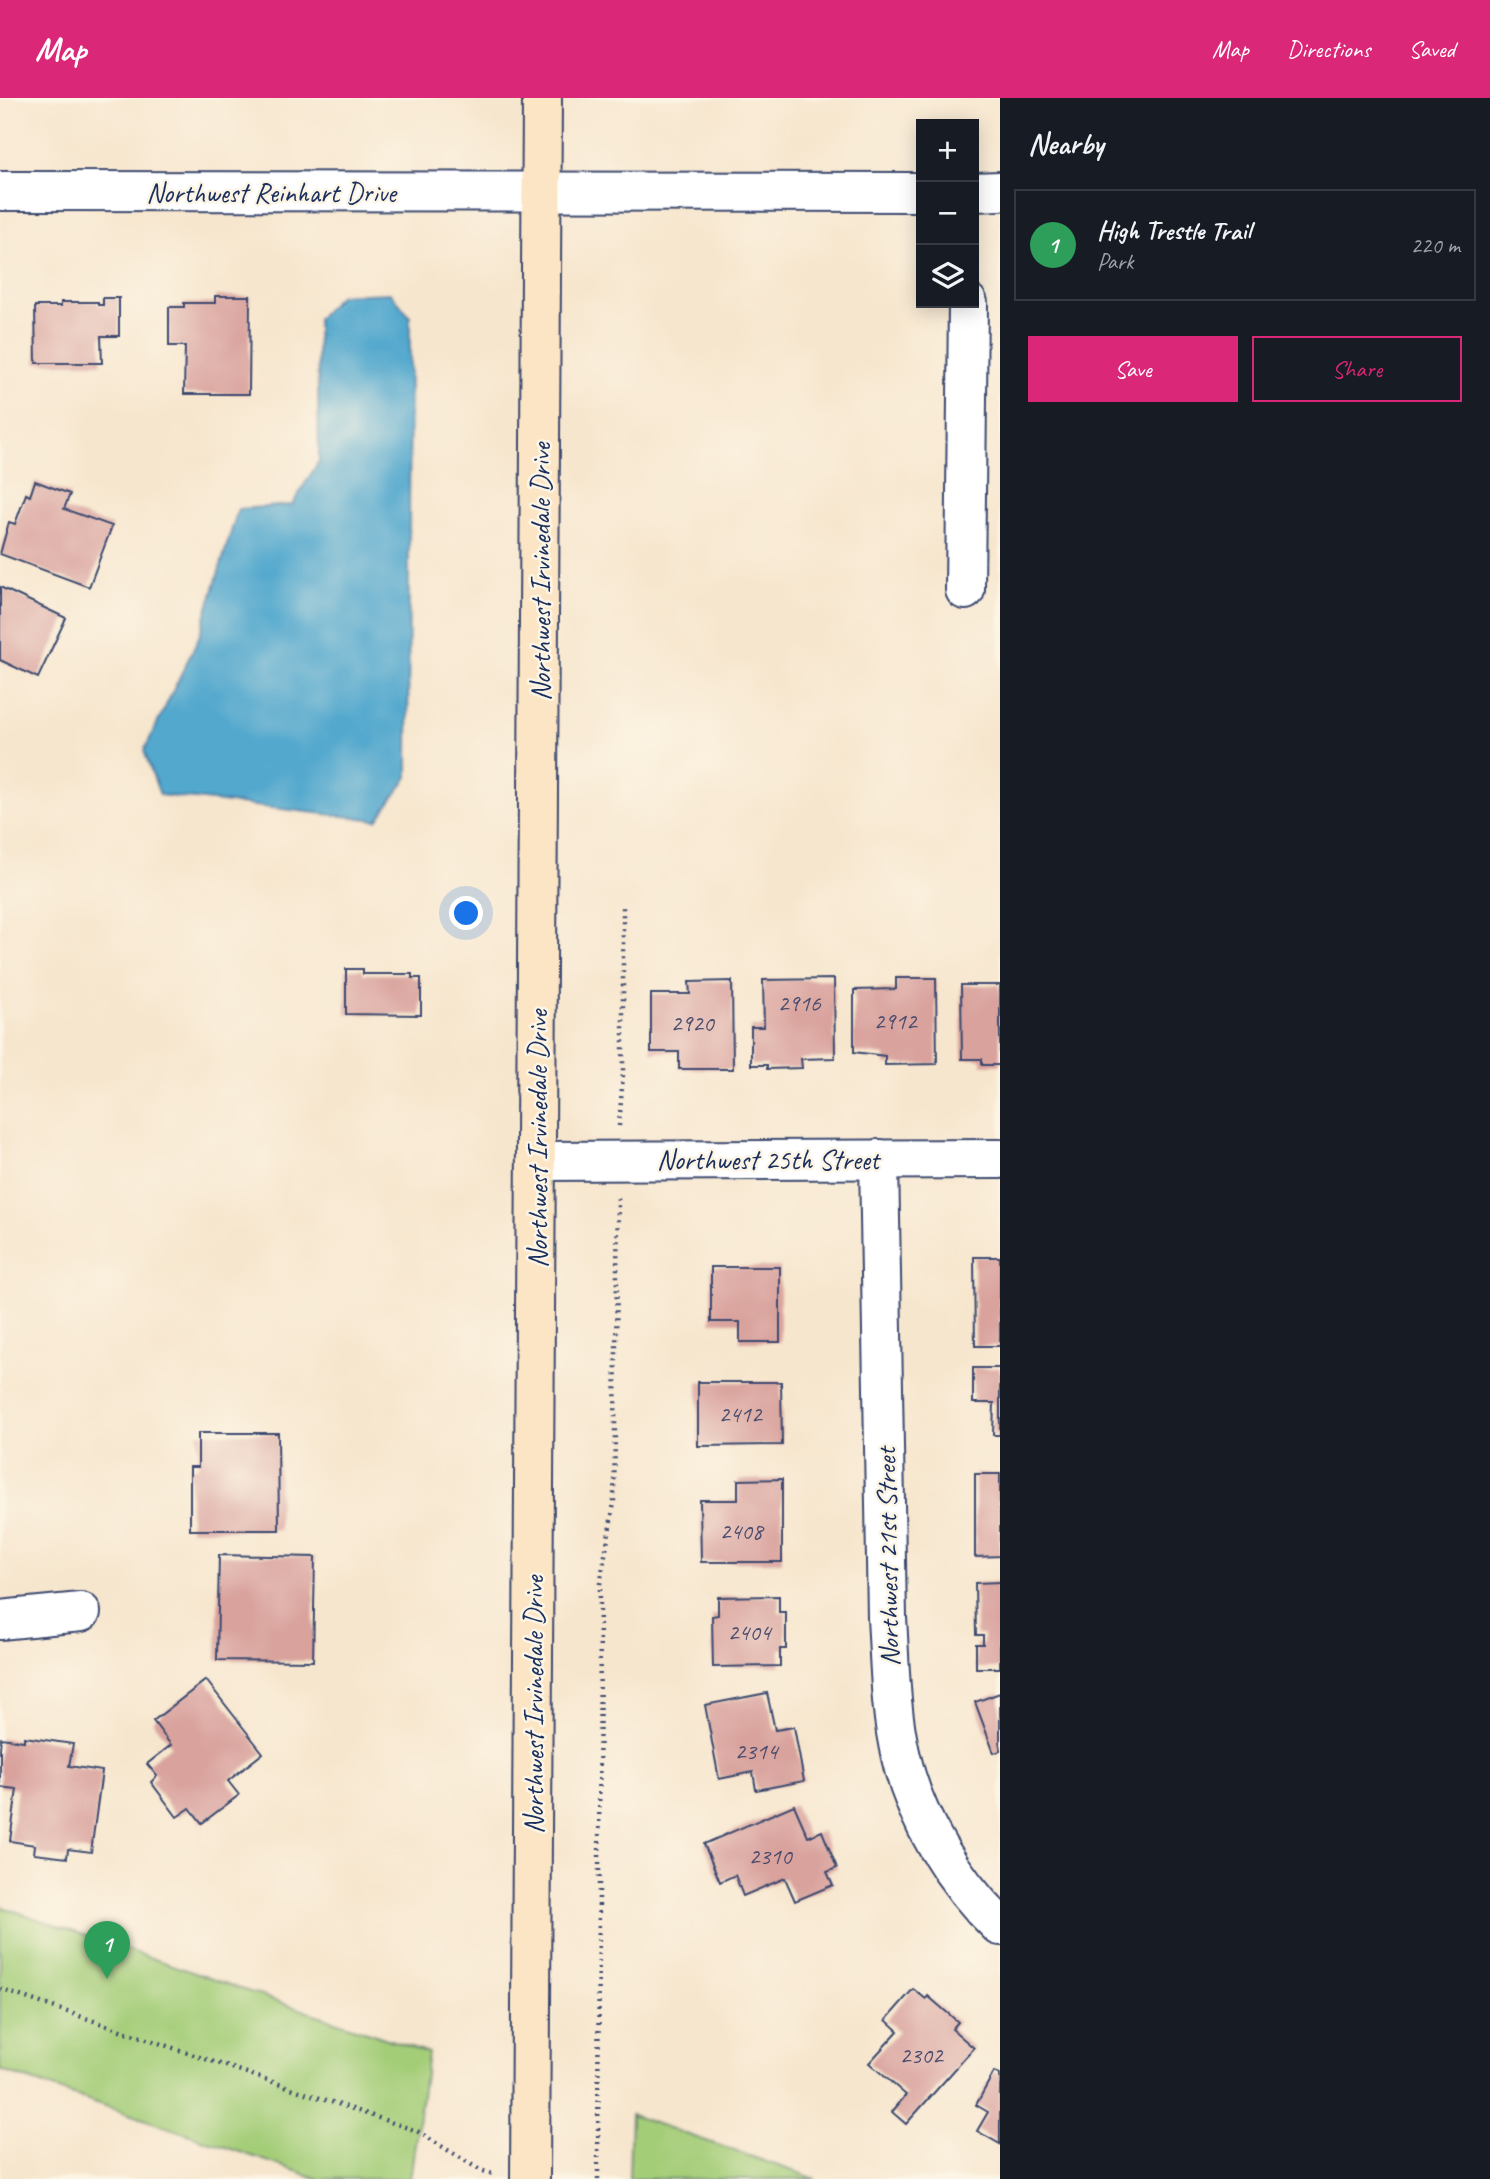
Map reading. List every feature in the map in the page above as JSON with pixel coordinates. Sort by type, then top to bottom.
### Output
[{"type":"main road","name":"Northwest Irvinedale Drive","points":[[518,2177],[537,1161],[542,98]]},
{"type":"street","name":"Northwest Reinhart Drive","points":[[0,191],[542,194],[916,192]]},
{"type":"street","points":[[979,192],[1000,191]]},
{"type":"street","points":[[965,590],[968,308]]},
{"type":"street","name":"Northwest 21st Street","points":[[879,1159],[887,1618],[891,1686],[901,1757],[913,1796],[935,1842],[978,1905],[1000,1926]]},
{"type":"street","name":"Northwest 25th Street","points":[[537,1161],[1000,1159]]},
{"type":"street","points":[[0,1620],[81,1612]]},
{"type":"path","points":[[618,1136],[623,1075],[623,904]]},
{"type":"path","points":[[598,2179],[600,1584],[614,1503],[618,1194]]},
{"type":"path","points":[[0,1989],[417,2131],[480,2170],[518,2177]]},
{"type":"green space","points":[[0,1906],[428,2053],[410,2179],[319,2179],[0,2070]]},
{"type":"green space","points":[[631,2115],[816,2179],[629,2179]]},
{"type":"water","points":[[391,293],[410,317],[408,777],[377,820],[160,795],[144,751],[199,637],[238,509],[292,505],[319,461],[317,319],[340,295]]},
{"type":"building","points":[[215,296],[250,296],[249,394],[184,394],[185,346],[169,346],[169,307],[184,307],[184,303],[215,303]]},
{"type":"building","points":[[103,298],[119,298],[119,336],[101,336],[102,363],[36,363],[35,306],[61,306],[61,302],[98,302],[98,305],[103,305]]},
{"type":"building","points":[[35,481],[70,494],[64,509],[112,526],[89,587],[0,554],[9,522],[15,524],[26,494],[30,496]]},
{"type":"building","points":[[0,587],[66,618],[38,678],[0,660]]},
{"type":"building","points":[[346,969],[363,969],[363,974],[412,974],[412,978],[421,978],[421,1015],[346,1014]]},
{"type":"building","points":[[896,978],[936,978],[937,1064],[885,1065],[885,1056],[854,1052],[854,990],[896,989]]},
{"type":"building","points":[[834,979],[835,1058],[801,1059],[802,1068],[767,1069],[767,1065],[751,1065],[751,1027],[764,1027],[763,980]]},
{"type":"building","points":[[732,981],[733,1069],[679,1069],[679,1052],[651,1052],[651,994],[690,994],[689,982]]},
{"type":"building","points":[[961,985],[1000,985],[1000,1065],[982,1065],[982,1059],[962,1059]]},
{"type":"building","points":[[974,1257],[1000,1257],[1000,1346],[975,1346]]},
{"type":"building","points":[[711,1267],[780,1267],[780,1342],[740,1342],[740,1322],[711,1322]]},
{"type":"building","points":[[973,1368],[1000,1368],[1000,1435],[993,1435],[994,1403],[973,1403]]},
{"type":"building","points":[[698,1382],[781,1382],[782,1445],[698,1446]]},
{"type":"building","points":[[198,1433],[278,1433],[279,1530],[190,1530],[190,1467],[198,1467]]},
{"type":"building","points":[[975,1474],[1000,1474],[1000,1556],[975,1557]]},
{"type":"building","points":[[782,1479],[782,1562],[701,1562],[700,1500],[738,1500],[738,1480]]},
{"type":"building","points":[[219,1555],[315,1557],[313,1661],[217,1660]]},
{"type":"building","points":[[1000,1582],[1000,1668],[976,1668],[976,1644],[983,1644],[983,1635],[976,1635],[975,1583]]},
{"type":"building","points":[[779,1596],[779,1612],[786,1612],[786,1649],[780,1649],[780,1666],[713,1667],[712,1616],[718,1615],[718,1597]]},
{"type":"building","points":[[206,1680],[263,1753],[228,1781],[239,1795],[202,1823],[190,1808],[177,1817],[151,1782],[157,1776],[147,1764],[171,1745],[153,1721]]},
{"type":"building","points":[[767,1693],[775,1730],[794,1727],[804,1781],[756,1790],[753,1772],[719,1779],[705,1705]]},
{"type":"building","points":[[1000,1693],[1000,1751],[994,1753],[975,1702]]},
{"type":"building","points":[[24,1737],[73,1744],[69,1766],[102,1771],[91,1852],[68,1849],[67,1858],[34,1854],[35,1845],[10,1841],[17,1789],[0,1787],[1,1738],[24,1741]]},
{"type":"building","points":[[794,1805],[808,1837],[822,1831],[837,1868],[827,1872],[833,1885],[795,1901],[785,1878],[743,1896],[735,1875],[720,1882],[704,1844]]},
{"type":"building","points":[[913,1989],[926,1999],[928,1996],[958,2022],[952,2029],[974,2048],[906,2124],[892,2112],[906,2095],[869,2063],[898,2031],[886,2020]]},
{"type":"building","points":[[994,2072],[1000,2075],[1000,2144],[977,2131],[988,2112],[976,2105]]},
{"type":"place","name":"High Trestle Trail","points":[[107,1979]]}]
